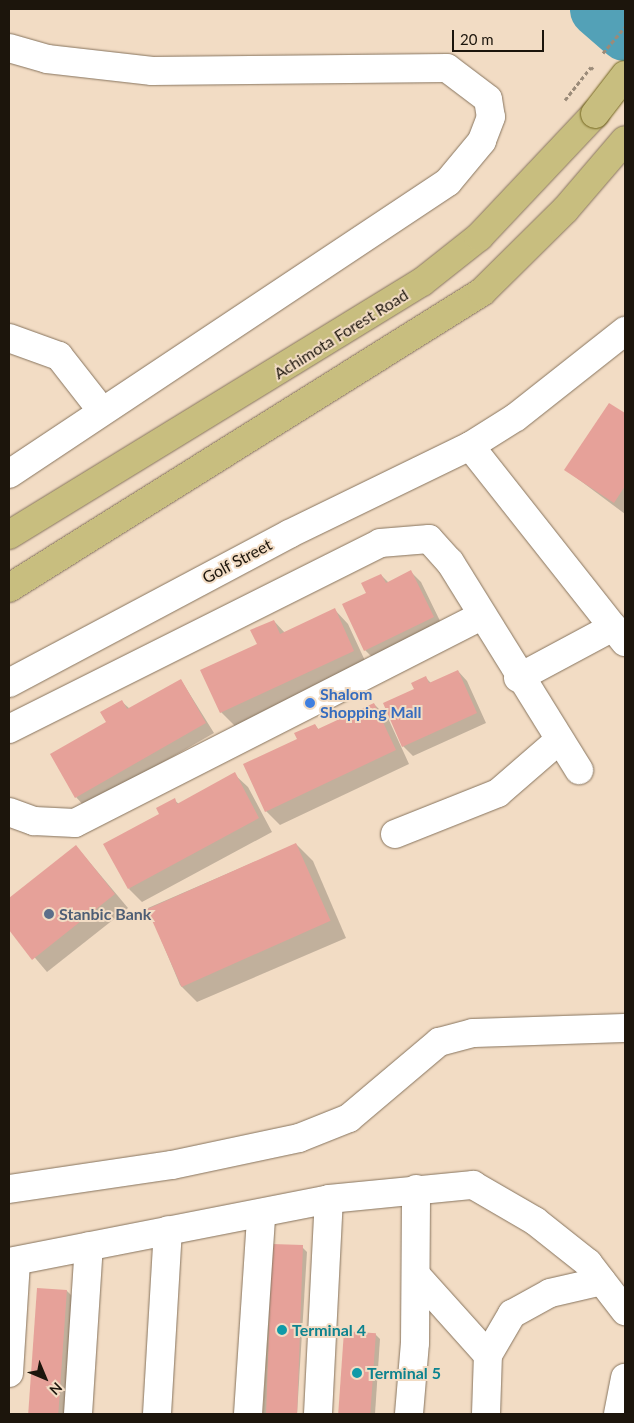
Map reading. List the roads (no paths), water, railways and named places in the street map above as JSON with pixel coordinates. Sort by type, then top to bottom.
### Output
[{"type":"main road","name":"Achimota Forest Road","points":[[9,535],[422,282],[480,237],[595,114],[625,75]]},
{"type":"main road","points":[[9,588],[482,292],[565,210],[625,140]]},
{"type":"street","points":[[9,48],[47,59],[152,70],[448,68],[488,99],[491,117],[482,141],[448,182],[9,474]]},
{"type":"street","name":"Golf Street","points":[[9,683],[289,534],[470,446],[516,417],[625,331]]},
{"type":"street","points":[[9,338],[60,356],[102,411]]},
{"type":"street","points":[[470,446],[619,634],[518,678]]},
{"type":"street","points":[[9,729],[380,543],[429,539],[450,562],[518,678],[558,741],[580,770]]},
{"type":"street","points":[[9,812],[34,821],[75,823],[482,616]]},
{"type":"street","points":[[396,834],[498,792],[558,741]]},
{"type":"street","points":[[9,1189],[172,1165],[299,1138],[349,1118],[439,1042],[473,1033],[625,1028]]},
{"type":"street","points":[[9,1373],[12,1262],[168,1230],[261,1216],[329,1199],[416,1189],[473,1185],[535,1221],[588,1263],[625,1311]]},
{"type":"street","points":[[409,1414],[417,1276],[416,1189]]},
{"type":"street","points":[[318,1414],[329,1199]]},
{"type":"street","points":[[248,1414],[261,1216]]},
{"type":"street","points":[[157,1414],[168,1230]]},
{"type":"street","points":[[78,1414],[89,1246]]},
{"type":"street","points":[[417,1276],[488,1355]]},
{"type":"street","points":[[486,1414],[488,1355],[512,1314],[550,1293],[602,1281]]},
{"type":"street","points":[[618,1414],[625,1378]]},
{"type":"waterway","points":[[597,9],[625,33]]},
{"type":"place","name":"Shalom Shopping Mall","points":[[310,703]]},
{"type":"place","name":"Stanbic Bank","points":[[49,914]]},
{"type":"place","name":"Terminal 4","points":[[282,1330]]},
{"type":"place","name":"Terminal 5","points":[[357,1373]]}]
